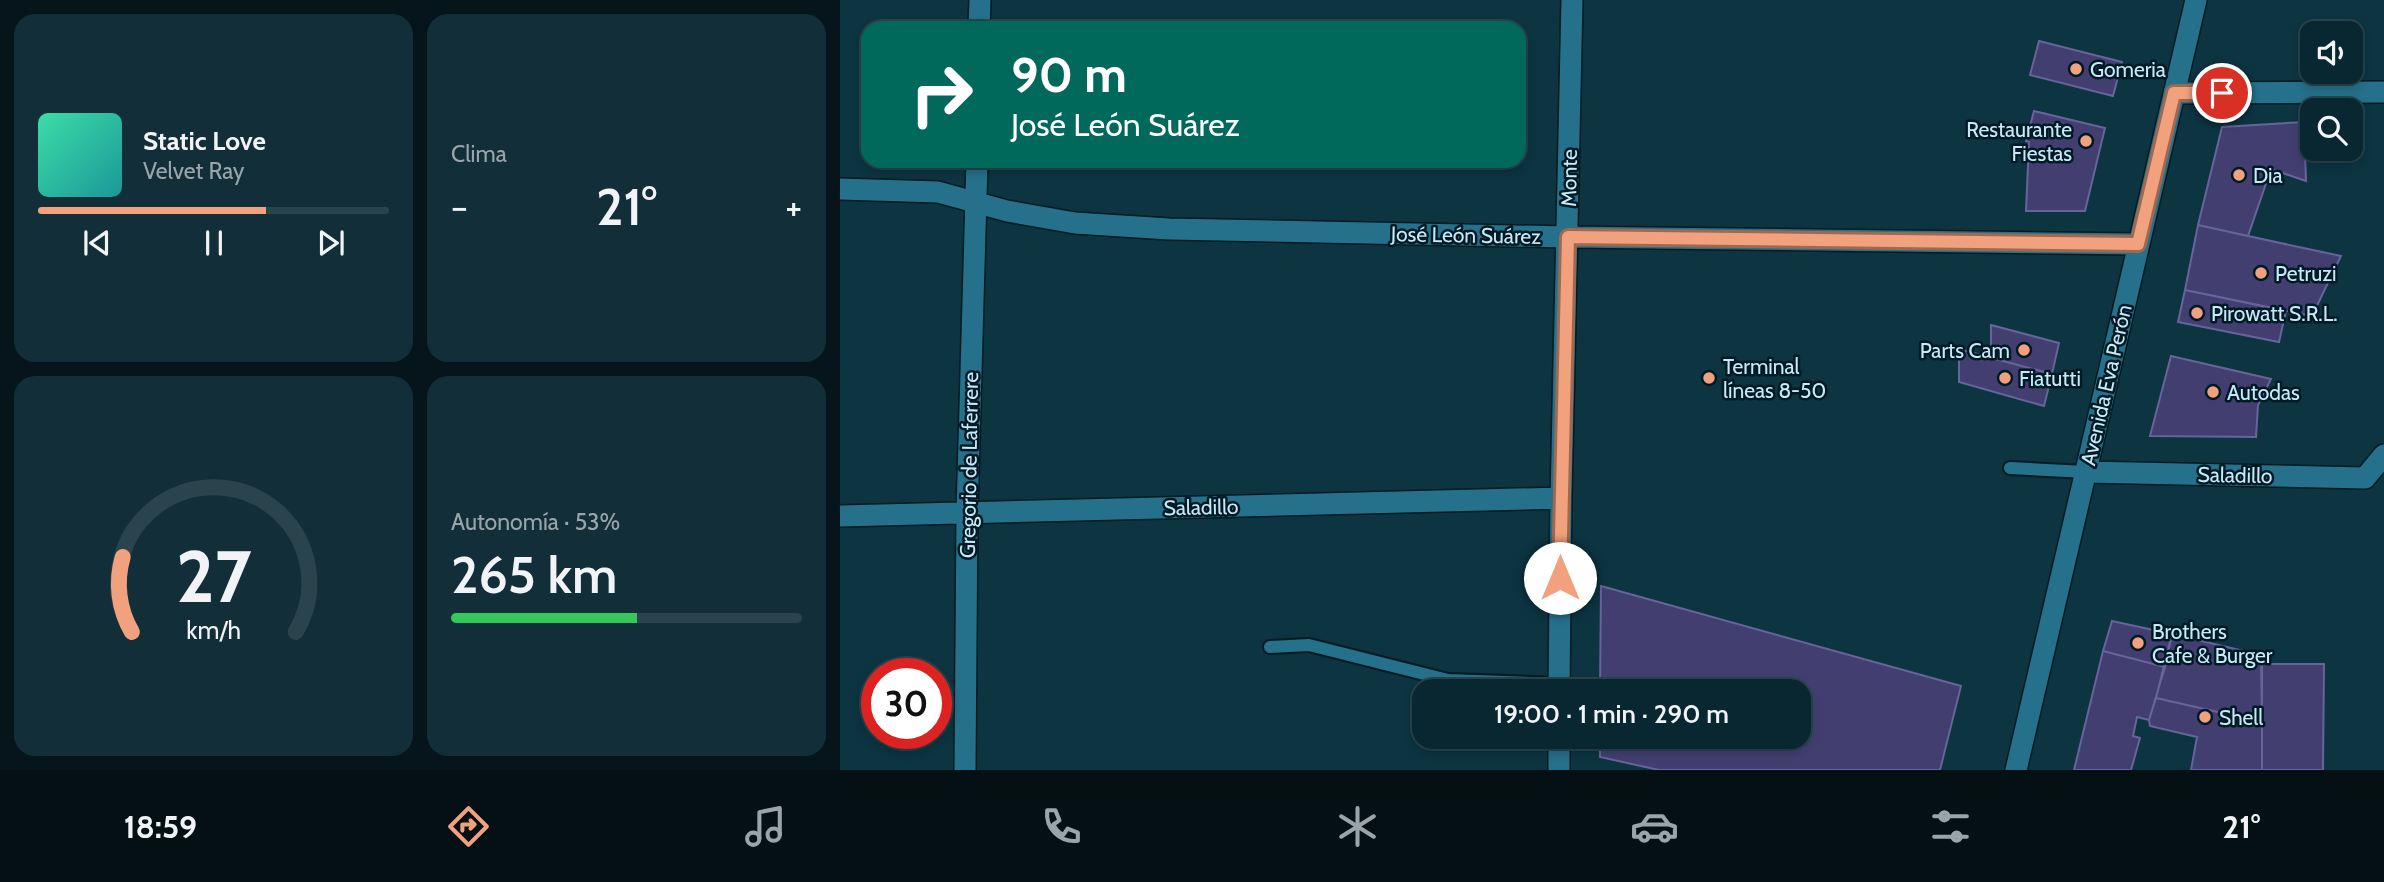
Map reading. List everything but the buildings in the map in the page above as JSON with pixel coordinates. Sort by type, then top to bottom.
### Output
[{"type":"street","points":[[979,21],[980,0]]},
{"type":"street","name":"Monte","points":[[1560,679],[1561,498],[1572,0]]},
{"type":"street","name":"Avenida Eva Perón","points":[[2016,770],[2196,0]]},
{"type":"street","points":[[2174,93],[2384,92]]},
{"type":"street","name":"Gregorio de Laferrere","points":[[965,770],[967,513],[977,168]]},
{"type":"street","name":"José León Suárez","points":[[840,190],[938,192],[1007,211],[1075,223],[1169,229],[2138,244]]},
{"type":"street","points":[[2374,477],[2384,455]]},
{"type":"street","name":"Saladillo","points":[[2087,472],[2374,477]]},
{"type":"street","name":"Saladillo","points":[[840,516],[1561,498]]},
{"type":"street","points":[[1559,749],[1559,770]]},
{"type":"lane","points":[[2010,468],[2087,472]]},
{"type":"lane","points":[[1269,647],[1309,645],[1444,679]]},
{"type":"place","name":"Gomeria","points":[[2076,69]]},
{"type":"place","name":"Restaurante Fiestas","points":[[2086,141]]},
{"type":"place","name":"Dia","points":[[2239,175]]},
{"type":"place","name":"Petruzi","points":[[2261,273]]},
{"type":"place","name":"Pirowatt S.R.L.","points":[[2197,313]]},
{"type":"place","name":"Parts Cam","points":[[2024,350]]},
{"type":"place","name":"Terminal líneas 8-50","points":[[1709,378]]},
{"type":"place","name":"Fiatutti","points":[[2005,378]]},
{"type":"place","name":"Autodas","points":[[2213,392]]},
{"type":"place","name":"Brothers Cafe & Burger","points":[[2138,643]]},
{"type":"place","name":"Shell","points":[[2205,717]]},
{"type":"route","points":[[1560,578],[1568,237],[2138,244],[2174,93],[2222,93]]}]
